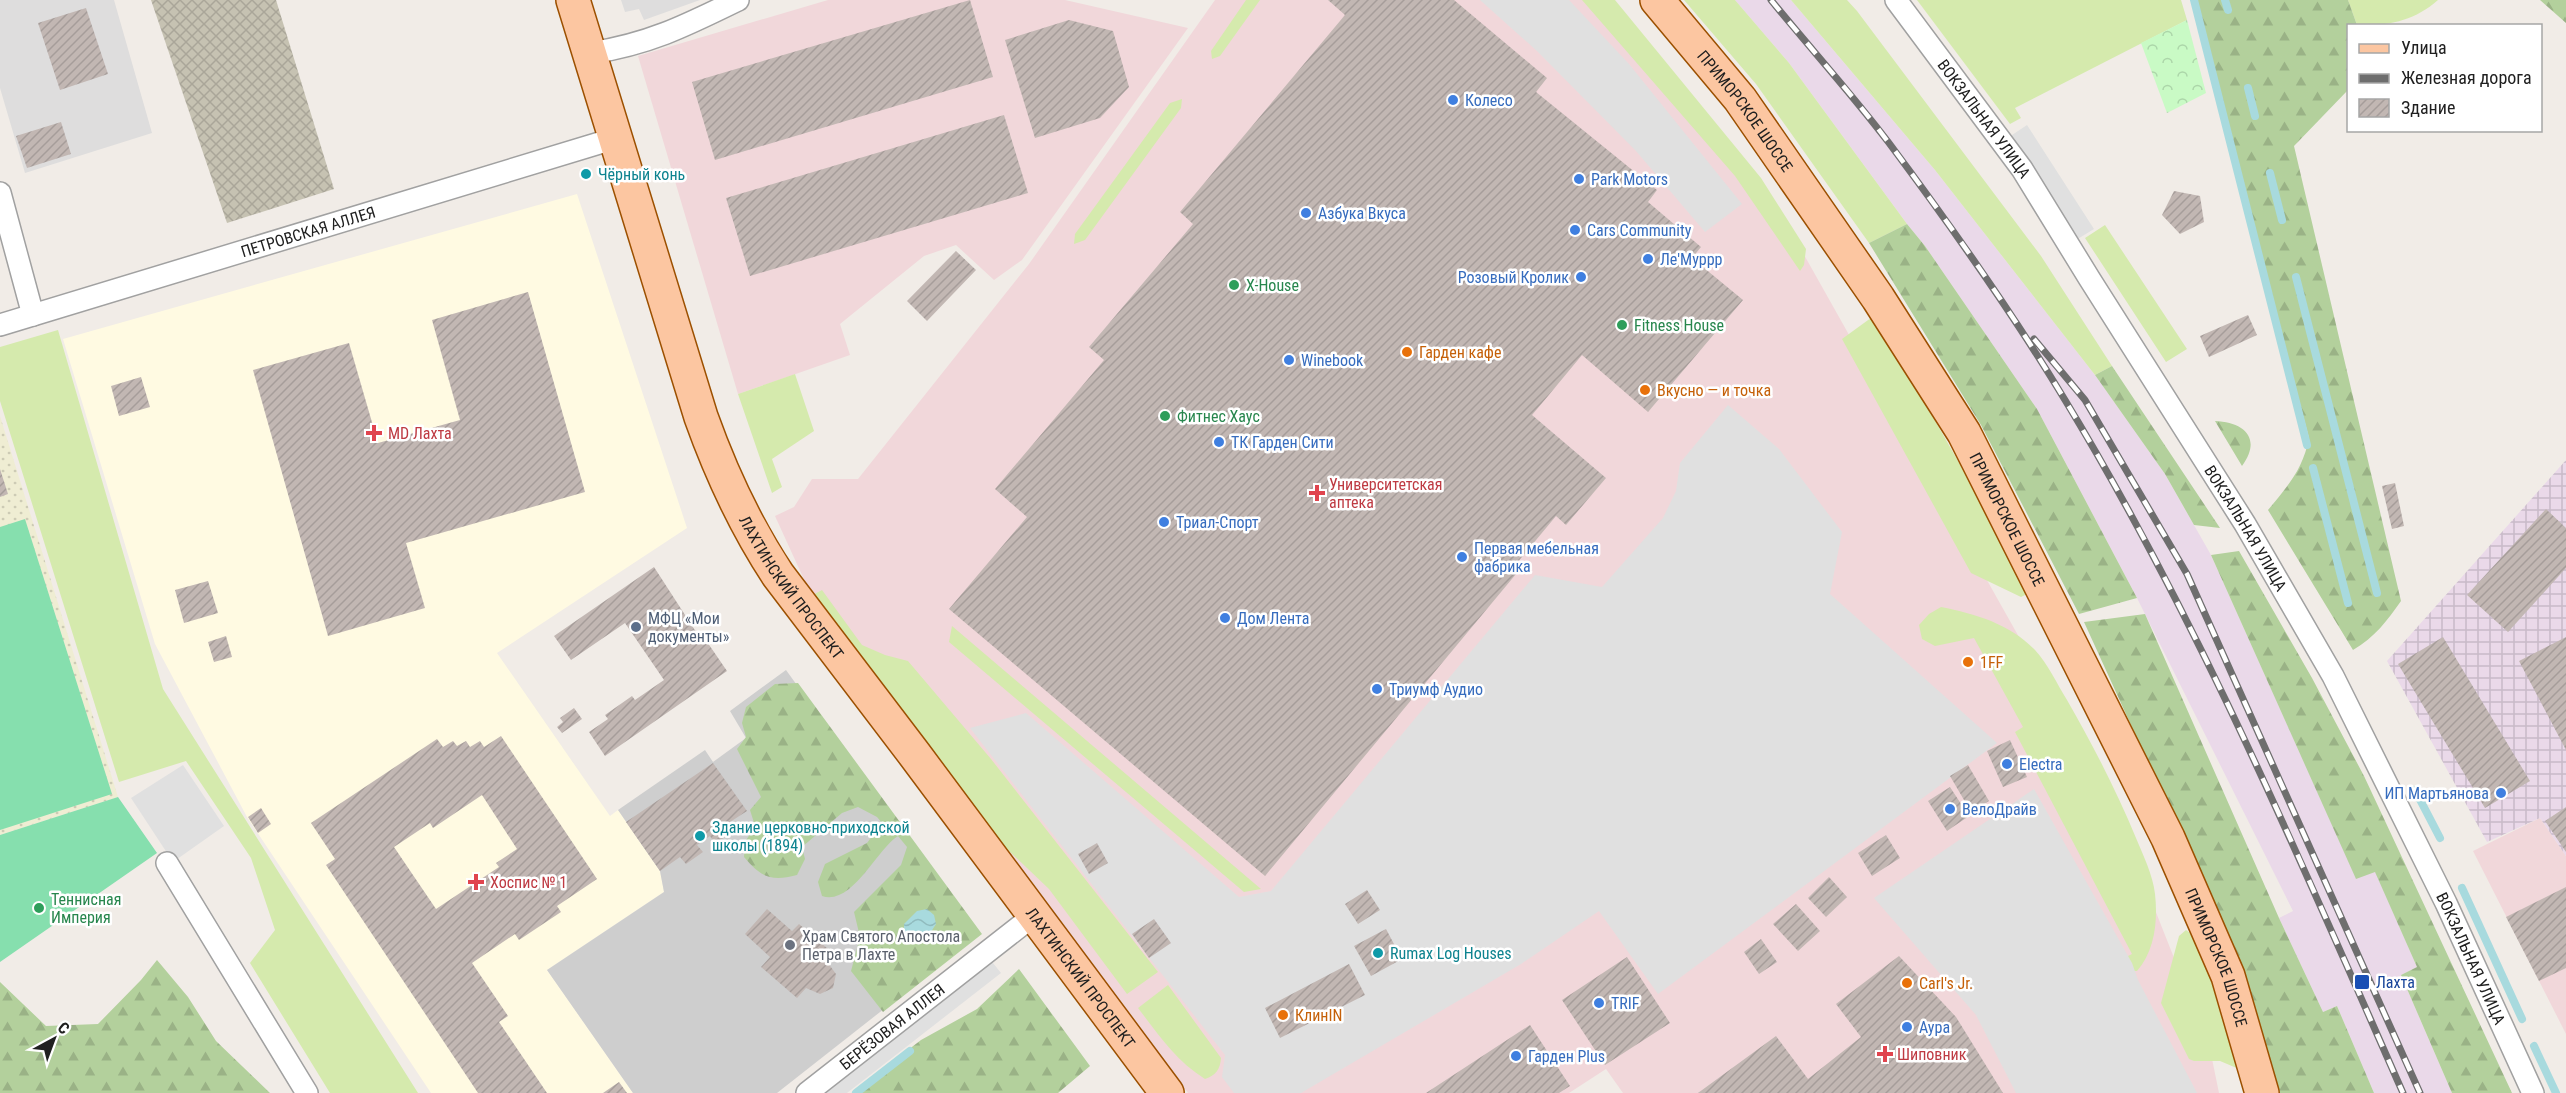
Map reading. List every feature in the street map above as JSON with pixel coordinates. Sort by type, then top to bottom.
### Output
[{"type":"main road","name":"ЛАХТИНСКИЙ ПРОСПЕКТ","points":[[573,0],[701,417],[720,470],[758,545],[778,575],[909,746],[1033,916],[1167,1093]]},
{"type":"main road","name":"ПРИМОРСКОЕ ШОССЕ","points":[[1657,0],[1740,99],[1878,298],[1964,433],[2168,838],[2228,976],[2262,1093]]},
{"type":"street","points":[[591,53],[626,47],[669,33],[738,0]]},
{"type":"street","name":"ВОКЗАЛЬНАЯ УЛИЦА","points":[[1896,0],[2022,169],[2250,534],[2333,676],[2442,895],[2533,1093]]},
{"type":"street","name":"ПЕТРОВСКАЯ АЛЛЕЯ","points":[[0,325],[616,138]]},
{"type":"street","points":[[0,194],[33,315]]},
{"type":"street","points":[[167,862],[307,1093]]},
{"type":"street","name":"БЕРЁЗОВАЯ АЛЛЕЯ","points":[[807,1093],[1033,916]]},
{"type":"shaded area","points":[[0,0],[114,0],[152,133],[25,173],[0,88]]},
{"type":"shaded area","points":[[151,0],[276,0],[334,189],[227,223]]},
{"type":"shaded area","points":[[621,0],[700,0],[644,20],[639,9],[625,12]]},
{"type":"shaded area","points":[[828,0],[1065,0],[1188,28],[1022,260],[994,280],[956,245],[924,256],[840,324],[850,355],[738,394],[638,56]]},
{"type":"shaded area","points":[[1215,0],[1587,0],[1794,237],[2114,806],[2210,1049],[2219,1093],[1623,1093],[1606,1069],[1569,1093],[1188,1093],[807,586],[775,516],[794,507],[812,479],[858,479],[1029,264]]},
{"type":"shaded area","points":[[1480,0],[1569,0],[1629,64],[1742,204],[1705,232],[1636,151],[1537,51]]},
{"type":"shaded area","points":[[1735,0],[1791,0],[1935,170],[2095,375],[2165,474],[2211,555],[2356,878],[2375,871],[2417,967],[2401,975],[2452,1093],[2374,1093],[2337,1006],[2323,1012],[2279,918],[2293,911],[2137,598],[2037,409],[1925,246],[1789,63]]},
{"type":"shaded area","points":[[2027,125],[2094,229],[2076,240],[2009,137]]},
{"type":"shaded area","name":"MD Лахта","points":[[577,194],[687,528],[497,653],[610,816],[618,810],[660,871],[664,892],[547,970],[633,1093],[431,1093],[247,817],[155,644],[63,339]]},
{"type":"shaded area","points":[[1728,405],[1779,449],[1842,532],[1830,594],[1997,743],[1658,994],[1599,911],[1521,964],[1301,1093],[1234,1093],[1222,1077],[1225,1055],[970,728],[1026,713],[1239,897],[1271,891],[1535,575],[1602,587],[1663,518],[1676,491],[1680,463]]},
{"type":"shaded area","points":[[0,416],[118,797],[0,835]]},
{"type":"shaded area","points":[[2566,460],[2566,856],[2540,818],[2487,842],[2387,661]]},
{"type":"shaded area","points":[[786,670],[978,935],[777,1093],[633,1093],[547,970],[664,892],[660,871],[618,810],[705,750],[713,762],[746,738],[730,711]]},
{"type":"shaded area","points":[[183,765],[224,826],[173,862],[131,798]]},
{"type":"shaded area","points":[[2034,789],[2132,963],[2138,980],[2197,1093],[2016,1093],[1976,1015],[1874,898]]},
{"type":"shaded area","points":[[2540,818],[2566,856],[2566,1034],[2473,851]]},
{"type":"shaded area","points":[[989,958],[1001,973],[847,1093],[815,1093]]},
{"type":"green space","points":[[1246,0],[1260,0],[1220,56],[1212,59],[1211,51]]},
{"type":"green space","points":[[1582,0],[1615,0],[1761,178],[1806,249],[1804,265],[1800,271],[1735,176]]},
{"type":"green space","points":[[1684,0],[1735,0],[1789,63],[1907,224],[1869,243],[1756,84]]},
{"type":"green space","points":[[1791,0],[1847,0],[1857,11],[2041,256],[2112,366],[2095,375],[1935,170]]},
{"type":"green space","points":[[1917,0],[2181,0],[2187,20],[2015,108],[2021,118],[2010,124]]},
{"type":"green space","points":[[2192,0],[2348,0],[2357,24],[2347,24],[2347,91],[2294,146],[2401,601],[2380,628],[2353,650],[2268,510],[2299,468],[2309,438]]},
{"type":"green space","points":[[2348,0],[2438,0],[2420,13],[2400,21],[2357,24]]},
{"type":"green space","points":[[2540,0],[2566,0],[2566,23]]},
{"type":"green space","points":[[2187,20],[2206,93],[2167,113],[2141,43]]},
{"type":"green space","points":[[1182,99],[1181,108],[1085,240],[1074,244],[1075,234],[1170,103]]},
{"type":"green space","points":[[1907,224],[1925,246],[2037,409],[2137,598],[2079,614],[1981,425],[1869,243]]},
{"type":"green space","points":[[2105,225],[2187,349],[2166,362],[2085,238]]},
{"type":"green space","points":[[1875,315],[2029,586],[2029,593],[2021,597],[1971,573],[1842,339]]},
{"type":"green space","points":[[58,330],[163,689],[418,1093],[330,1093],[250,963],[275,930],[251,858],[186,761],[119,782],[0,401],[0,347]]},
{"type":"green space","points":[[2112,366],[2220,528],[2194,525],[2165,474],[2095,375]]},
{"type":"green space","points":[[795,374],[814,431],[772,459],[782,487],[772,493],[738,394]]},
{"type":"green space","points":[[2215,421],[2235,425],[2247,434],[2250,448],[2242,466]]},
{"type":"green space","points":[[25,519],[112,794],[0,830],[0,527]]},
{"type":"green space","points":[[2239,551],[2312,678],[2364,776],[2512,1093],[2452,1093],[2401,975],[2417,967],[2375,872],[2356,879],[2211,555]]},
{"type":"green space","points":[[822,590],[862,645],[885,655],[908,661],[991,759],[1158,972],[1127,994],[1049,889],[988,831],[811,596]]},
{"type":"green space","points":[[1941,607],[1992,621],[2025,641],[2048,668],[2086,734],[2128,820],[2154,887],[2156,914],[2154,935],[2148,954],[2137,971],[2129,971],[2116,962],[2132,954],[2015,732],[2023,727],[1974,638],[1935,646],[1922,639],[1919,625],[1929,614]]},
{"type":"green space","points":[[2145,614],[2323,1012],[2337,1006],[2374,1093],[2280,1093],[2253,1002],[2234,951],[2084,622]]},
{"type":"green space","points":[[952,626],[1261,889],[1244,892],[949,642]]},
{"type":"green space","points":[[798,683],[982,934],[883,1012],[851,971],[860,937],[854,912],[901,865],[907,847],[898,836],[853,885],[833,897],[822,896],[818,882],[825,864],[867,843],[882,823],[877,817],[858,807],[842,813],[802,847],[805,859],[797,875],[780,878],[767,876],[744,857],[745,842],[755,826],[750,810],[761,797],[737,749],[746,737],[742,723],[746,707],[775,684]]},
{"type":"green space","name":"Теннисная Империя","points":[[118,797],[157,853],[0,962],[0,835]]},
{"type":"green space","points":[[2186,930],[2194,936],[2206,952],[2239,1069],[2220,1061],[2189,1059],[2161,1003],[2179,936]]},
{"type":"green space","points":[[157,960],[188,997],[216,1041],[270,1093],[0,1093],[0,982],[46,1026],[98,1024]]},
{"type":"green space","points":[[1019,969],[1090,1066],[1058,1093],[852,1093],[921,1040],[977,1009]]},
{"type":"green space","points":[[1168,985],[1221,1058],[1217,1072],[1205,1079],[1176,1055],[1138,1008]]},
{"type":"water","points":[[927,909],[934,915],[936,924],[929,935],[911,944],[904,937],[904,924],[917,911]]},
{"type":"building","points":[[970,0],[993,77],[715,160],[692,82]]},
{"type":"building","name":"ТК Гарден Сити","points":[[1328,0],[1454,0],[1547,78],[1536,92],[1657,190],[1648,202],[1701,247],[1692,258],[1743,300],[1648,412],[1582,355],[1532,415],[1606,478],[1566,525],[1556,516],[1516,564],[1521,568],[1265,876],[949,609],[1027,517],[995,489],[1104,360],[1089,347],[1193,224],[1180,212],[1345,15]]},
{"type":"building","points":[[86,8],[108,74],[60,90],[38,23]]},
{"type":"building","points":[[1069,20],[1113,31],[1129,87],[1100,118],[1035,138],[1005,40]]},
{"type":"building","points":[[1004,115],[1028,193],[750,276],[726,198]]},
{"type":"building","points":[[61,122],[71,154],[27,168],[16,136]]},
{"type":"building","points":[[2174,191],[2200,196],[2204,222],[2180,234],[2162,215]]},
{"type":"building","points":[[956,251],[976,270],[927,321],[907,301]]},
{"type":"building","points":[[528,292],[585,492],[406,543],[425,608],[328,636],[253,370],[349,343],[378,443],[460,420],[432,320]]},
{"type":"building","points":[[2248,315],[2257,335],[2209,357],[2200,336]]},
{"type":"building","points":[[141,377],[150,407],[119,416],[111,386]]},
{"type":"building","points":[[0,469],[8,494],[0,497]]},
{"type":"building","points":[[2395,483],[2404,526],[2392,529],[2382,486]]},
{"type":"building","points":[[2546,509],[2566,528],[2566,568],[2508,632],[2467,595]]},
{"type":"building","points":[[654,567],[698,635],[701,633],[727,671],[605,756],[589,732],[608,719],[605,715],[632,696],[635,700],[664,680],[625,623],[571,660],[554,636]]},
{"type":"building","points":[[208,581],[218,613],[184,623],[175,590]]},
{"type":"building","points":[[226,636],[232,657],[214,662],[208,642]]},
{"type":"building","points":[[2443,637],[2530,781],[2485,808],[2398,664]]},
{"type":"building","points":[[2566,637],[2566,750],[2519,661]]},
{"type":"building","points":[[574,708],[582,719],[562,733],[557,727],[563,722],[560,718]]},
{"type":"building","points":[[501,736],[597,879],[557,906],[561,912],[519,940],[515,934],[472,963],[508,1016],[499,1022],[547,1093],[478,1093],[326,865],[335,859],[311,823],[437,739],[443,747],[453,741],[457,746],[466,741],[470,747],[480,741],[484,747]],"holes":[[[482,795],[517,849],[496,863],[499,867],[436,909],[394,847],[430,823],[433,828]]]},
{"type":"building","name":"Electra","points":[[2010,740],[2027,777],[2003,787],[1987,751]]},
{"type":"building","points":[[713,763],[747,811],[727,824],[732,832],[715,844],[710,836],[697,845],[703,852],[686,864],[680,857],[660,871],[626,822]]},
{"type":"building","points":[[1968,765],[1989,801],[1971,812],[1950,776]]},
{"type":"building","points":[[1950,787],[1969,816],[1947,831],[1928,801]]},
{"type":"building","points":[[2566,807],[2566,852],[2545,821]]},
{"type":"building","points":[[261,808],[271,824],[258,833],[248,817]]},
{"type":"building","points":[[1886,835],[1900,858],[1872,876],[1858,853]]},
{"type":"building","points":[[1097,843],[1108,863],[1089,874],[1078,854]]},
{"type":"building","points":[[1829,877],[1847,897],[1826,917],[1808,898]]},
{"type":"building","points":[[2566,887],[2566,968],[2539,981],[2506,917]]},
{"type":"building","points":[[1367,890],[1380,910],[1358,924],[1345,904]]},
{"type":"building","points":[[1796,904],[1820,931],[1798,951],[1773,924]]},
{"type":"building","name":"Храм Святого Апостола Петра в Лахте","points":[[767,909],[792,931],[799,924],[835,955],[828,963],[836,974],[833,988],[820,994],[806,988],[797,998],[761,967],[770,957],[745,934]]},
{"type":"building","points":[[1154,919],[1171,943],[1149,958],[1132,934]]},
{"type":"building","name":"Rumax Log Houses","points":[[1386,929],[1402,959],[1371,976],[1354,946]]},
{"type":"building","points":[[1761,939],[1777,962],[1759,974],[1744,952]]},
{"type":"building","name":"Аура","points":[[1899,956],[1956,1017],[2003,1093],[1698,1093],[1776,1036],[1808,1079],[1861,1037],[1836,1004]]},
{"type":"building","points":[[1627,957],[1670,1023],[1605,1065],[1562,1000]]},
{"type":"building","points":[[1349,964],[1365,995],[1280,1038],[1265,1008]]},
{"type":"building","name":"Гарден Plus","points":[[1530,1025],[1570,1086],[1559,1093],[1426,1093]]},
{"type":"building","points":[[619,1082],[627,1093],[603,1093]]},
{"type":"waterway","points":[[2194,0],[2307,445]]},
{"type":"waterway","points":[[2225,0],[2228,10]]},
{"type":"waterway","points":[[2248,88],[2255,116]]},
{"type":"waterway","points":[[2270,173],[2282,220]]},
{"type":"waterway","points":[[2296,277],[2377,593]]},
{"type":"waterway","points":[[2313,468],[2348,603]]},
{"type":"waterway","points":[[2415,790],[2440,838]]},
{"type":"waterway","points":[[2462,888],[2522,1019]]},
{"type":"waterway","points":[[2534,1046],[2556,1093]]},
{"type":"waterway","points":[[856,1093],[910,1051]]},
{"type":"railway","points":[[1771,0],[1875,125],[1958,238],[2045,367],[2114,484],[2160,568],[2245,741],[2403,1093]]},
{"type":"railway","points":[[2034,339],[2085,400],[2187,574],[2420,1093]]},
{"type":"place","name":"Колесо","points":[[1453,100]]},
{"type":"place","name":"Чёрный конь","points":[[586,174]]},
{"type":"place","name":"Park Motors","points":[[1579,179]]},
{"type":"place","name":"Азбука Вкуса","points":[[1306,213]]},
{"type":"place","name":"Cars Community","points":[[1575,230]]},
{"type":"place","name":"Ле'Муррр","points":[[1648,259]]},
{"type":"place","name":"Розовый Кролик","points":[[1581,277]]},
{"type":"place","name":"X-House","points":[[1234,285]]},
{"type":"place","name":"Fitness House","points":[[1622,325]]},
{"type":"place","name":"Гарден кафе","points":[[1407,352]]},
{"type":"place","name":"Winebook","points":[[1289,360]]},
{"type":"place","name":"Вкусно — и точка","points":[[1645,390]]},
{"type":"place","name":"Фитнес Хаус","points":[[1165,416]]},
{"type":"place","name":"MD Лахта","points":[[374,433]]},
{"type":"place","name":"ТК Гарден Сити","points":[[1219,442]]},
{"type":"place","name":"Университетская аптека","points":[[1317,493]]},
{"type":"place","name":"Триал-Спорт","points":[[1164,522]]},
{"type":"place","name":"Первая мебельная фабрика","points":[[1462,557]]},
{"type":"place","name":"Дом Лента","points":[[1225,618]]},
{"type":"place","name":"МФЦ «Мои документы»","points":[[636,627]]},
{"type":"place","name":"1FF","points":[[1968,662]]},
{"type":"place","name":"Триумф Аудио","points":[[1377,689]]},
{"type":"place","name":"Electra","points":[[2007,764]]},
{"type":"place","name":"ИП Мартьянова","points":[[2501,793]]},
{"type":"place","name":"ВелоДрайв","points":[[1950,809]]},
{"type":"place","name":"Здание церковно-приходской школы (1894)","points":[[700,836]]},
{"type":"place","name":"Хоспис № 1","points":[[476,882]]},
{"type":"place","name":"Теннисная Империя","points":[[39,908]]},
{"type":"place","name":"Храм Святого Апостола Петра в Лахте","points":[[790,945]]},
{"type":"place","name":"Rumax Log Houses","points":[[1378,953]]},
{"type":"place","name":"Лахта","points":[[2362,982]]},
{"type":"place","name":"Carl's Jr.","points":[[1907,983]]},
{"type":"place","name":"TRIF","points":[[1599,1003]]},
{"type":"place","name":"КлинIN","points":[[1283,1015]]},
{"type":"place","name":"Аура","points":[[1907,1027]]},
{"type":"place","name":"Шиповник","points":[[1885,1054]]},
{"type":"place","name":"Гарден Plus","points":[[1516,1056]]}]
